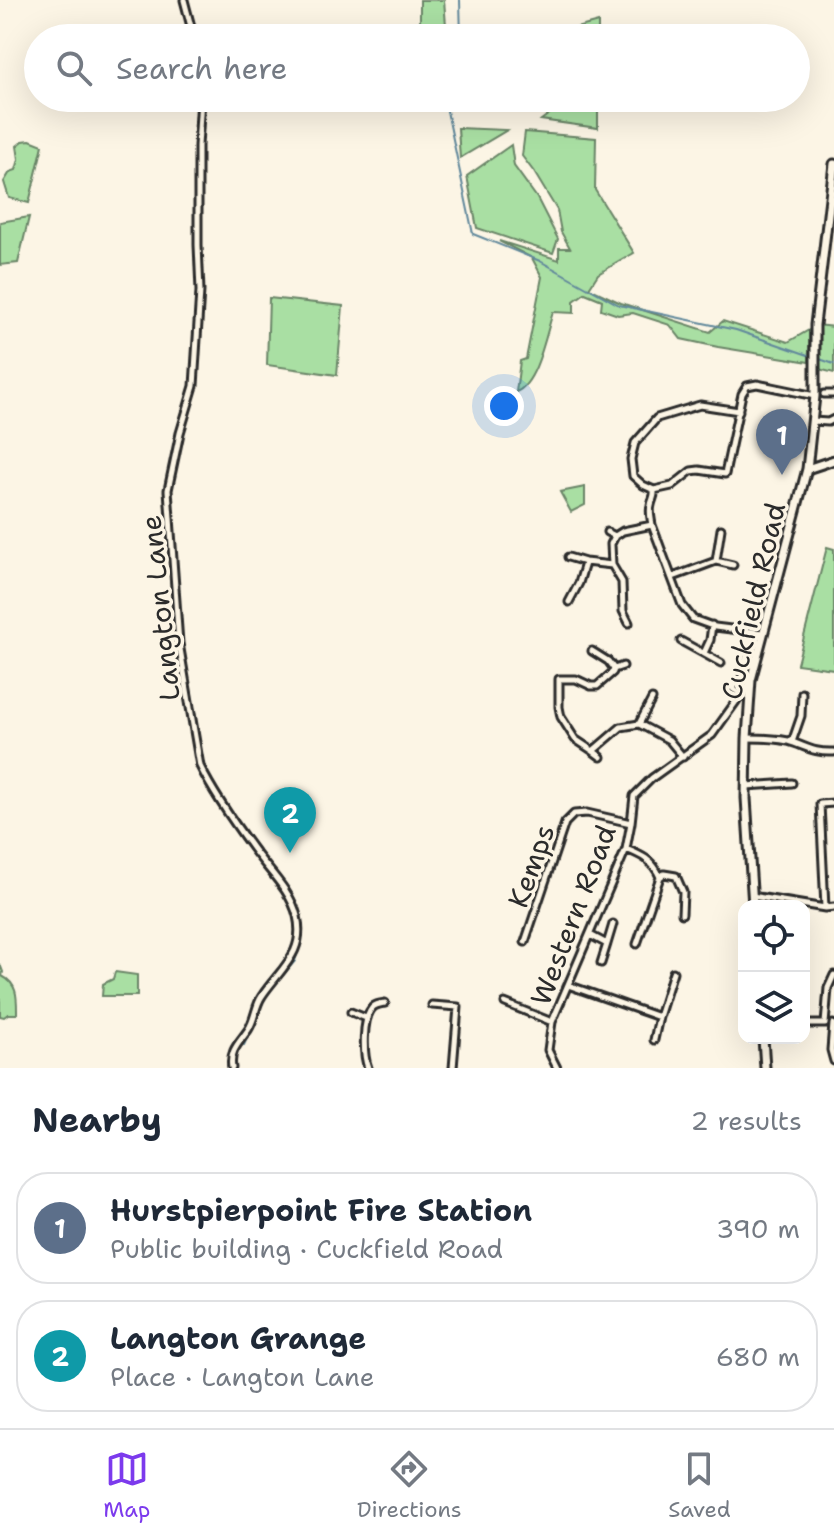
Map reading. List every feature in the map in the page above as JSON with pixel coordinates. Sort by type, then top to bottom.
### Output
[{"type":"street","points":[[184,0],[190,24]]},
{"type":"street","name":"Langton Lane","points":[[200,112],[200,291],[194,386],[168,490],[179,643],[200,766],[208,784],[292,902],[298,917],[299,934],[292,960],[260,998],[249,1028],[234,1049],[232,1068]]},
{"type":"street","name":"Cuckfield Road","points":[[752,900],[746,786],[751,680],[807,469],[820,395],[815,358],[816,307],[834,164]]},
{"type":"street","points":[[739,411],[700,405],[657,418],[635,443],[631,459],[633,476],[654,490],[672,486],[691,471],[725,474],[739,411],[742,394],[747,386],[757,384],[820,395],[834,394]]},
{"type":"street","points":[[813,421],[828,422],[834,419]]},
{"type":"street","points":[[807,469],[834,460]]},
{"type":"street","points":[[654,490],[650,512],[652,525],[687,612],[693,619],[712,625],[763,633]]},
{"type":"street","points":[[629,623],[623,611],[622,582],[612,565],[611,544],[615,536],[623,531],[652,525]]},
{"type":"street","points":[[716,561],[722,528]]},
{"type":"street","points":[[607,532],[615,536]]},
{"type":"street","points":[[568,557],[612,565]]},
{"type":"street","points":[[672,577],[716,561],[733,565]]},
{"type":"street","points":[[569,602],[585,562]]},
{"type":"street","points":[[704,653],[712,625]]},
{"type":"street","points":[[681,641],[721,663]]},
{"type":"street","points":[[749,651],[744,663],[754,666]]},
{"type":"street","points":[[593,653],[611,663],[614,669]]},
{"type":"street","points":[[601,757],[575,739],[561,717],[559,676],[597,686],[614,669],[623,666]]},
{"type":"street","points":[[738,680],[733,689],[741,694]]},
{"type":"street","name":"Western Road","points":[[557,1068],[548,1050],[552,1022],[626,849],[634,796],[652,778],[712,735],[751,680]]},
{"type":"street","points":[[792,742],[801,716],[802,693]]},
{"type":"street","points":[[639,724],[652,699]]},
{"type":"street","points":[[593,751],[621,727],[639,724],[669,740],[683,757]]},
{"type":"street","points":[[747,738],[792,742],[807,749],[834,752]]},
{"type":"street","points":[[746,786],[792,783]]},
{"type":"street","points":[[825,908],[820,804],[834,803]]},
{"type":"street","name":"Kemps","points":[[525,942],[565,823],[574,814],[587,813],[631,823]]},
{"type":"street","points":[[626,849],[646,857],[656,867],[660,877],[637,944]]},
{"type":"street","points":[[660,877],[664,874],[676,876],[683,892],[682,914]]},
{"type":"street","points":[[752,896],[834,907]]},
{"type":"street","points":[[601,963],[613,924]]},
{"type":"street","points":[[590,935],[607,944]]},
{"type":"street","points":[[654,1040],[673,972]]},
{"type":"street","points":[[825,1024],[828,988],[834,975]]},
{"type":"street","points":[[568,985],[659,1017]]},
{"type":"street","points":[[368,1068],[364,1057],[366,1018],[372,1009],[385,1003]]},
{"type":"street","points":[[505,1003],[552,1022]]},
{"type":"street","points":[[432,1005],[458,1007],[453,1068]]},
{"type":"street","points":[[351,1012],[366,1018]]},
{"type":"street","points":[[810,1024],[833,1024],[831,1050],[834,1061]]},
{"type":"street","points":[[763,1044],[765,1068]]},
{"type":"green space","points":[[420,0],[444,0],[446,24],[420,24]]},
{"type":"green space","points":[[552,112],[598,112],[598,128],[541,120]]},
{"type":"green space","points":[[458,128],[507,130],[460,158]]},
{"type":"green space","points":[[525,132],[596,138],[595,190],[634,253],[598,274],[589,288],[621,303],[710,332],[723,321],[788,342],[809,330],[809,362],[681,339],[670,325],[633,313],[618,315],[601,309],[602,300],[585,293],[574,301],[574,313],[553,312],[535,369],[530,379],[516,392],[520,361],[526,359],[542,277],[532,258],[499,241],[559,260],[559,248],[570,248],[561,232],[557,210],[522,156]]},
{"type":"green space","points":[[30,140],[43,145],[29,203],[9,198],[4,182],[10,172],[16,170],[19,159],[17,146]]},
{"type":"green space","points":[[511,145],[514,166],[537,198],[558,239],[553,253],[477,228],[467,176]]},
{"type":"green space","points":[[29,217],[18,263],[0,265],[0,222]]},
{"type":"green space","points":[[269,298],[343,306],[337,375],[267,365]]},
{"type":"green space","points":[[815,325],[834,327],[834,373],[815,368]]},
{"type":"green space","points":[[585,487],[585,505],[571,512],[560,492]]},
{"type":"green space","points":[[827,547],[834,549],[834,669],[797,664]]},
{"type":"green space","points":[[0,964],[2,976],[14,987],[17,1002],[17,1014],[4,1017],[0,1016]]},
{"type":"green space","points":[[115,972],[137,975],[137,996],[102,996],[103,984],[113,979]]},
{"type":"waterway","points":[[460,0],[461,24]]},
{"type":"waterway","points":[[447,112],[473,234],[540,261],[619,305],[736,330],[834,364]]},
{"type":"waterway","points":[[244,1045],[266,995],[295,961],[302,930]]},
{"type":"place","name":"Hurstpierpoint Fire Station","points":[[782,475]]},
{"type":"place","name":"Langton Grange","points":[[290,853]]}]
